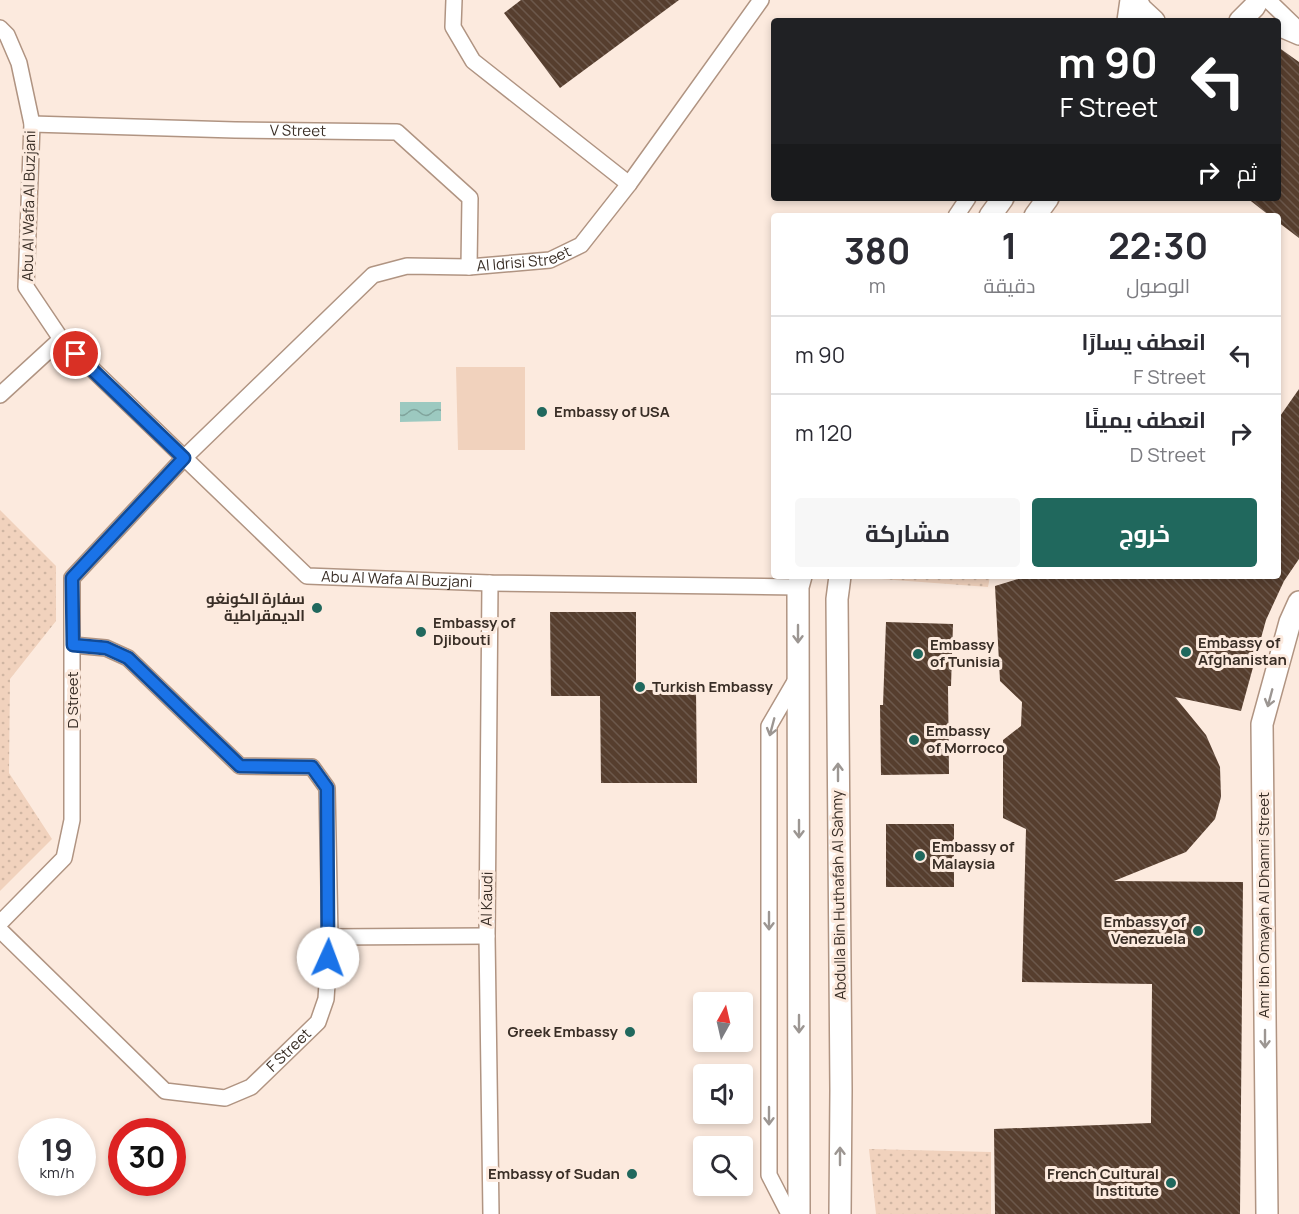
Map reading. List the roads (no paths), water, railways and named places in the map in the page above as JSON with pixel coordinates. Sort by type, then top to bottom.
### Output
[{"type":"street","points":[[454,0],[453,27],[473,61],[629,184]]},
{"type":"street","name":"Al Idrisi Street","points":[[184,458],[373,275],[407,266],[468,267],[550,260],[581,245],[629,184],[761,0]]},
{"type":"street","points":[[1128,18],[1131,0]]},
{"type":"street","points":[[1136,0],[1141,9],[1151,18]]},
{"type":"street","points":[[1247,18],[1258,0]]},
{"type":"street","points":[[1268,0],[1299,30]]},
{"type":"street","name":"Abu Al Wafa Al Buzjani","points":[[0,28],[7,35],[19,63],[32,124],[26,287],[61,339],[308,576],[490,583],[800,582]]},
{"type":"street","points":[[1281,29],[1299,37]]},
{"type":"street","name":"V Street","points":[[32,124],[397,132],[470,198],[468,267]]},
{"type":"street","points":[[0,395],[61,339]]},
{"type":"street","name":"D Street","points":[[0,923],[64,858],[72,820],[72,578],[184,458]]},
{"type":"street","name":"Abdulla Bin Huthafah Al Sahmy","points":[[840,579],[837,599],[840,1214]]},
{"type":"street","points":[[799,1214],[798,675],[800,582]]},
{"type":"street","name":"Al Kaudi","points":[[490,583],[487,936],[491,1214]]},
{"type":"street","name":"Amr Ibn Omayah Al Dhamri Street","points":[[1267,1214],[1262,724],[1290,622],[1299,602]]},
{"type":"street","name":"F Street","points":[[0,930],[165,1091],[225,1098],[251,1087],[318,1022],[326,999],[330,937],[327,788],[312,767],[240,766],[128,658],[106,648],[73,645]]},
{"type":"street","points":[[789,1214],[769,1175],[769,726],[798,675]]},
{"type":"street","points":[[330,937],[487,936]]},
{"type":"water","points":[[400,402],[441,402],[441,421],[400,422]]},
{"type":"place","name":"Embassy of USA","points":[[542,412]]},
{"type":"place","name":"سفارة الكونغو الديمقراطية","points":[[317,608]]},
{"type":"place","name":"Embassy of Djibouti","points":[[421,632]]},
{"type":"place","name":"Embassy of Afghanistan","points":[[1186,652]]},
{"type":"place","name":"Embassy of Tunisia","points":[[918,654]]},
{"type":"place","name":"Turkish Embassy","points":[[640,687]]},
{"type":"place","name":"Embassy of Morroco","points":[[914,740]]},
{"type":"place","name":"Embassy of Malaysia","points":[[920,856]]},
{"type":"place","name":"Embassy of Venezuela","points":[[1198,931]]},
{"type":"place","name":"Greek Embassy","points":[[630,1032]]},
{"type":"place","name":"Embassy of Sudan","points":[[632,1174]]},
{"type":"place","name":"French Cultural Institute","points":[[1171,1183]]}]
